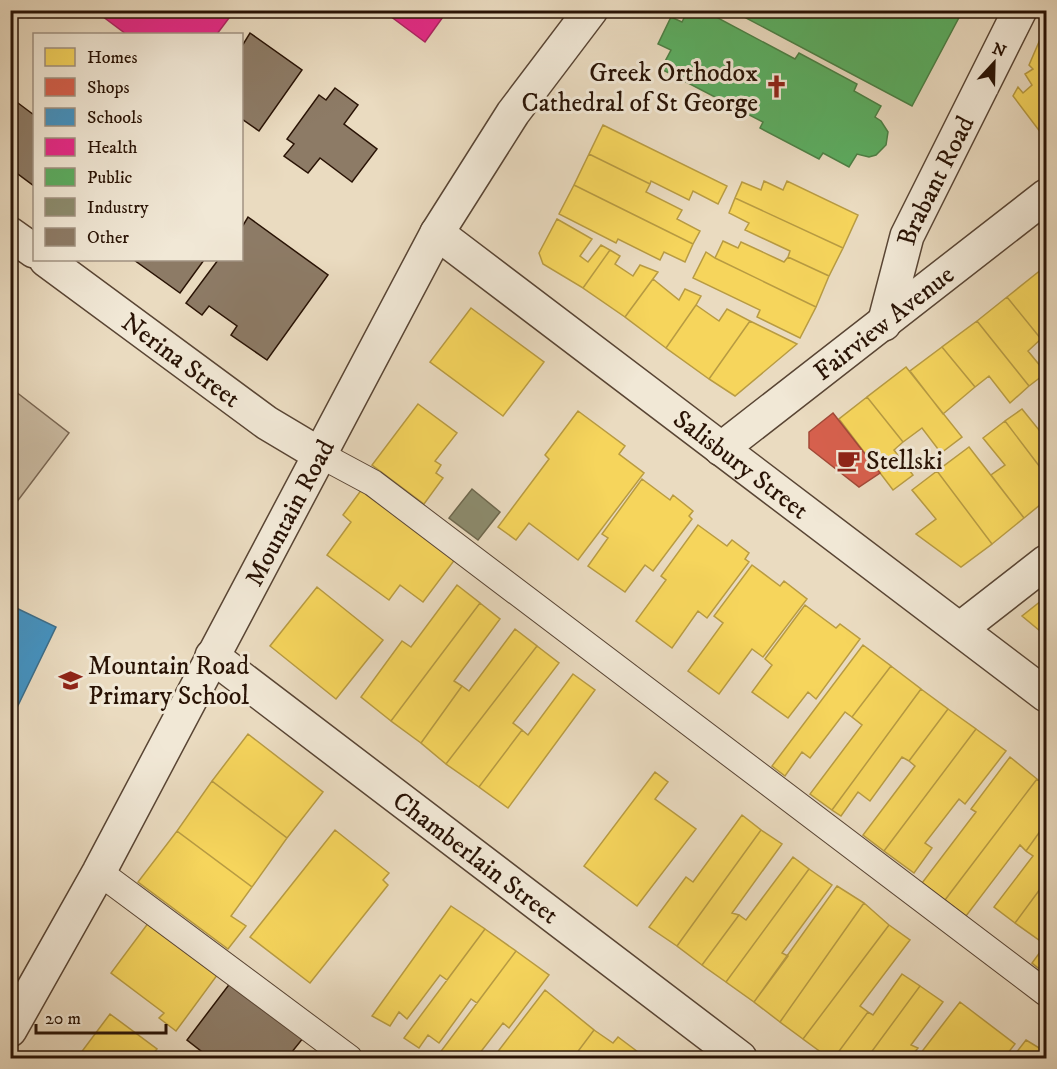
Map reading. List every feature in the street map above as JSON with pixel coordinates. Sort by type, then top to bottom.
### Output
[{"type":"street","name":"Mountain Road","points":[[10,1030],[99,872],[437,233],[513,113],[591,10]]},
{"type":"street","name":"Brabant Road","points":[[884,324],[907,236],[1020,10]]},
{"type":"street","name":"Fairview Avenue","points":[[721,449],[1047,196]]},
{"type":"street","name":"Salisbury Street","points":[[437,233],[1047,695]]},
{"type":"street","points":[[10,234],[33,250]]},
{"type":"street","name":"Nerina Street","points":[[47,261],[267,423],[319,454]]},
{"type":"street","points":[[960,629],[1047,561]]},
{"type":"street","name":"Chamberlain Street","points":[[212,656],[740,1059]]},
{"type":"lane","points":[[319,454],[374,483],[1047,993]]},
{"type":"lane","points":[[99,872],[349,1059]]},
{"type":"shaded area","points":[[11,388],[69,433],[16,503],[10,499]]},
{"type":"building: Homes","points":[[1039,42],[1046,50],[1046,134],[1044,137],[1013,96],[1018,87],[1023,93],[1032,85],[1025,74],[1033,69],[1029,65]]},
{"type":"building: Homes","points":[[603,125],[727,186],[718,204],[693,191],[689,200],[589,154]]},
{"type":"building: Homes","points":[[589,154],[650,184],[646,192],[682,210],[677,219],[700,231],[693,244],[574,185]]},
{"type":"building: Homes","points":[[764,181],[783,190],[787,181],[858,215],[843,248],[735,198],[742,182],[761,190]]},
{"type":"building: Homes","points":[[574,185],[693,244],[685,262],[664,252],[660,260],[618,239],[616,243],[559,214]]},
{"type":"building: Homes","points":[[735,198],[843,248],[829,276],[788,257],[790,251],[745,230],[749,223],[729,213]]},
{"type":"building: Homes","points":[[557,219],[592,239],[580,256],[588,262],[601,245],[610,250],[583,288],[543,264],[539,253]]},
{"type":"building: Homes","points":[[723,241],[738,248],[741,242],[784,262],[788,257],[829,276],[816,307],[715,258]]},
{"type":"building: Homes","points":[[610,250],[620,256],[615,264],[633,276],[640,265],[658,272],[625,317],[583,288]]},
{"type":"building: Homes","points":[[706,252],[816,307],[800,338],[757,317],[760,310],[693,278]]},
{"type":"building: Homes","points":[[1042,269],[1046,275],[1046,335],[1041,339],[1007,297]]},
{"type":"building: Homes","points":[[653,279],[679,300],[685,289],[701,296],[666,348],[625,317]]},
{"type":"building: Homes","points":[[1007,297],[1041,339],[1028,351],[1046,373],[1029,386],[977,321]]},
{"type":"building: Homes","points":[[696,305],[719,321],[727,309],[750,321],[709,379],[666,348]]},
{"type":"building: Homes","points":[[471,308],[544,362],[503,416],[430,362]]},
{"type":"building: Homes","points":[[750,321],[797,344],[735,396],[709,379]]},
{"type":"building: Homes","points":[[977,321],[1029,386],[1010,403],[989,376],[975,387],[942,347]]},
{"type":"building: Homes","points":[[942,347],[975,387],[943,414],[910,371]]},
{"type":"building: Homes","points":[[906,367],[962,437],[941,453],[922,428],[903,442],[867,397]]},
{"type":"building: Homes","points":[[867,397],[903,442],[894,450],[913,475],[893,490],[839,419]]},
{"type":"building: Homes","points":[[418,404],[457,433],[435,461],[441,465],[436,473],[443,478],[424,504],[372,465]]},
{"type":"building: Homes","points":[[1022,409],[1043,435],[1046,432],[1046,475],[1005,421]]},
{"type":"building: Homes","points":[[578,411],[625,446],[619,454],[644,473],[578,560],[529,523],[516,540],[498,527],[549,459],[545,455]]},
{"type":"building: Homes","points":[[1005,421],[1046,475],[1046,500],[1024,518],[991,475],[1005,465],[983,438]]},
{"type":"building: Homes","points":[[969,447],[1024,518],[992,544],[937,471]]},
{"type":"building: Homes","points":[[937,471],[992,544],[961,567],[916,534],[936,519],[912,490]]},
{"type":"building: Homes","points":[[642,479],[670,500],[673,495],[693,511],[689,516],[692,519],[653,571],[645,565],[625,592],[588,566],[608,538],[602,534]]},
{"type":"building: Homes","points":[[362,489],[456,558],[423,602],[400,585],[389,600],[327,555],[351,522],[343,515]]},
{"type":"building: Homes","points":[[698,525],[727,546],[732,540],[749,553],[745,559],[749,562],[707,618],[698,611],[672,648],[636,621],[666,580],[661,576]]},
{"type":"building: Homes","points":[[752,565],[780,586],[784,581],[807,599],[763,657],[752,649],[719,694],[688,671],[723,623],[714,616]]},
{"type":"building: Homes","points":[[457,585],[480,603],[391,721],[361,697],[402,641],[411,647]]},
{"type":"building: Homes","points":[[317,587],[383,640],[336,699],[270,646]]},
{"type":"building: Homes","points":[[1046,597],[1046,636],[1022,616]]},
{"type":"building: Homes","points":[[480,603],[500,619],[454,681],[462,686],[421,743],[391,721]]},
{"type":"building: Homes","points":[[805,605],[836,628],[840,624],[860,639],[816,699],[808,692],[788,718],[752,692],[772,665],[765,659]]},
{"type":"building: Homes","points":[[515,629],[537,646],[446,764],[421,743],[462,686],[469,691]]},
{"type":"building: Homes","points":[[863,645],[891,666],[852,717],[845,712],[810,758],[802,752],[785,776],[772,766]]},
{"type":"building: Homes","points":[[537,646],[559,663],[513,723],[522,730],[479,787],[446,764]]},
{"type":"building: Homes","points":[[891,666],[921,689],[832,810],[810,794],[862,725],[852,717]]},
{"type":"building: Homes","points":[[573,674],[595,690],[508,808],[479,787],[522,730],[528,735]]},
{"type":"building: Homes","points":[[921,689],[948,709],[909,761],[902,757],[870,801],[858,792],[841,816],[832,810]]},
{"type":"building: Homes","points":[[948,709],[976,729],[884,851],[863,835],[915,766],[909,761]]},
{"type":"building: Homes","points":[[976,729],[1006,751],[965,804],[959,799],[925,843],[932,848],[914,873],[884,851]]},
{"type":"building: Homes","points":[[248,734],[323,792],[287,838],[212,781]]},
{"type":"building: Homes","points":[[1010,757],[1037,779],[945,900],[922,883],[976,812],[971,809]]},
{"type":"building: Homes","points":[[655,772],[668,782],[655,799],[696,829],[637,906],[584,866]]},
{"type":"building: Homes","points":[[1037,779],[1046,786],[1046,823],[1026,851],[1020,845],[966,916],[945,900]]},
{"type":"building: Homes","points":[[212,781],[287,838],[252,887],[177,831]]},
{"type":"building: Homes","points":[[742,815],[761,830],[677,946],[649,927],[686,877],[693,882]]},
{"type":"building: Homes","points":[[1046,823],[1046,881],[1015,923],[994,907],[1033,856],[1026,851]]},
{"type":"building: Homes","points":[[335,830],[389,873],[383,880],[388,885],[310,983],[250,937]]},
{"type":"building: Homes","points":[[761,830],[782,844],[732,913],[739,915],[702,965],[677,946]]},
{"type":"building: Homes","points":[[177,831],[252,887],[231,916],[246,926],[228,949],[138,882]]},
{"type":"building: Homes","points":[[793,857],[809,869],[726,982],[702,965],[739,915],[746,920]]},
{"type":"building: Homes","points":[[809,869],[832,885],[782,953],[788,956],[754,1002],[726,982]]},
{"type":"building: Homes","points":[[1046,881],[1046,945],[1015,923]]},
{"type":"building: Homes","points":[[837,886],[864,903],[780,1022],[754,1002]]},
{"type":"building: Homes","points":[[864,903],[889,925],[803,1039],[780,1022]]},
{"type":"building: Homes","points":[[451,906],[485,929],[447,980],[440,975],[407,1019],[399,1012],[390,1026],[372,1016]]},
{"type":"building: Homes","points":[[149,922],[218,974],[176,1031],[159,1018],[164,1013],[111,973]]},
{"type":"building: Homes","points":[[889,925],[910,940],[860,1006],[868,1012],[834,1058],[829,1058],[803,1039]]},
{"type":"building: Homes","points":[[485,929],[516,951],[477,1003],[471,999],[439,1043],[428,1035],[419,1048],[404,1038]]},
{"type":"building: Homes","points":[[1046,944],[1046,964],[1042,971],[1032,963]]},
{"type":"building: Homes","points":[[516,951],[549,975],[509,1028],[503,1023],[476,1058],[436,1058]]},
{"type":"building: Homes","points":[[902,974],[920,986],[867,1058],[834,1058],[868,1012],[873,1015]]},
{"type":"building: Homes","points":[[920,986],[943,1002],[911,1045],[918,1048],[910,1058],[867,1058]]},
{"type":"building: Homes","points":[[545,990],[594,1030],[573,1058],[493,1058]]},
{"type":"building: Homes","points":[[960,1002],[1015,1044],[1004,1058],[917,1058]]},
{"type":"building: Homes","points":[[110,1014],[157,1049],[150,1058],[77,1058]]},
{"type":"building: Homes","points":[[594,1030],[613,1043],[618,1037],[646,1058],[573,1058]]},
{"type":"building: Homes","points":[[1026,1040],[1046,1052],[1043,1058],[1012,1058]]},
{"type":"building: Shops","name":"Stellski","points":[[833,413],[880,473],[859,487],[809,448],[809,432]]},
{"type":"building: Schools","points":[[10,605],[56,627],[10,722]]},
{"type":"building: Health","points":[[94,10],[235,10],[218,33],[125,33]]},
{"type":"building: Health","points":[[382,10],[448,10],[425,42]]},
{"type":"building: Public","name":"Greek Orthodox Cathedral of St George","points":[[688,10],[703,10],[795,59],[799,53],[857,84],[854,91],[881,106],[875,117],[881,121],[888,132],[886,145],[876,155],[869,157],[857,154],[849,167],[823,153],[819,159],[760,128],[763,122],[661,69],[671,50],[658,44],[671,17],[682,22]]},
{"type":"building: Public","points":[[731,10],[963,10],[912,106]]},
{"type":"building: Industry","points":[[472,489],[500,512],[478,540],[449,518]]},
{"type":"building: Other","points":[[250,33],[302,70],[259,131],[243,120],[243,44]]},
{"type":"building: Other","points":[[335,88],[358,105],[344,124],[377,149],[352,182],[320,158],[308,173],[284,156],[294,144],[287,139],[319,95],[326,100]]},
{"type":"building: Other","points":[[10,97],[33,114],[33,185],[10,168]]},
{"type":"building: Other","points":[[248,217],[328,275],[267,360],[231,335],[237,326],[209,306],[202,315],[186,303],[217,261],[243,261],[243,225]]},
{"type":"building: Other","points":[[135,261],[203,261],[180,293]]},
{"type":"building: Other","points":[[231,982],[304,1037],[287,1058],[210,1058],[187,1040]]},
{"type":"place","name":"Greek Orthodox Cathedral of St George","points":[[776,87]]},
{"type":"place","name":"Stellski","points":[[848,460]]},
{"type":"place","name":"Mountain Road Primary School","points":[[70,680]]}]
